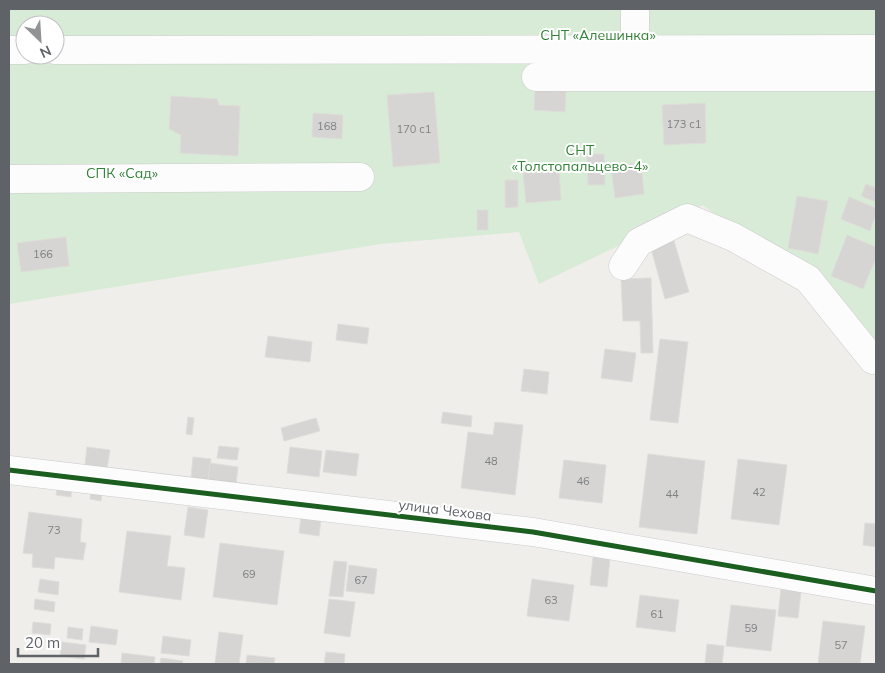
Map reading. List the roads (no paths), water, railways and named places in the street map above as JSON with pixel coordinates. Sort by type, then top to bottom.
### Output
[{"type":"street","points":[[635,9],[635,49]]},
{"type":"street","points":[[65,50],[876,49]]},
{"type":"street","points":[[536,77],[876,77]]},
{"type":"street","points":[[9,179],[360,177]]},
{"type":"street","points":[[623,266],[639,242],[687,218],[733,237],[808,279],[875,364]]},
{"type":"street","name":"улица Чехова","points":[[9,470],[532,532],[876,590]]},
{"type":"park label","name":"СНТ «Алешинка»","points":[[598,35]]},
{"type":"park label","name":"СНТ «Толстопальцево-4»","points":[[580,158]]},
{"type":"park label","name":"СПК «Сад»","points":[[122,173]]}]
